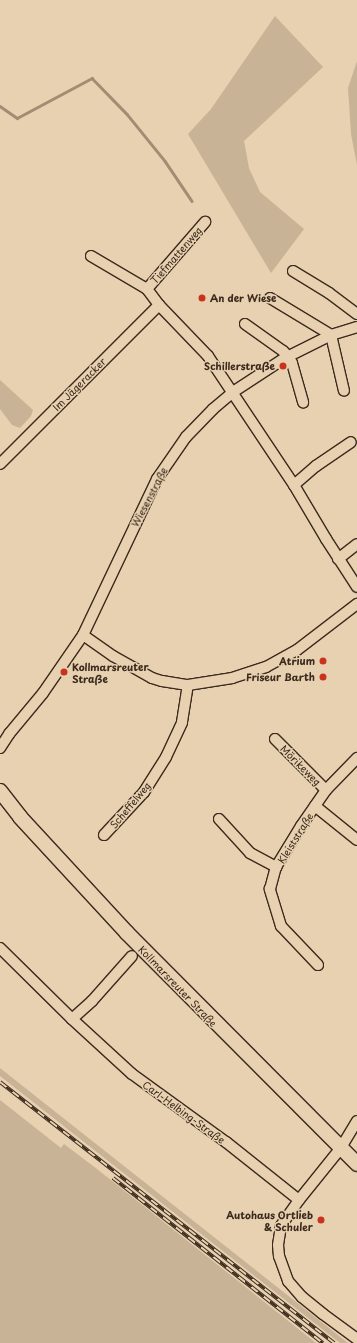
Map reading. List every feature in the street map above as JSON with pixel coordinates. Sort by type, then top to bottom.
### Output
[{"type":"main road","name":"Kollmarsreuter Straße","points":[[2,796],[127,933],[357,1164]]},
{"type":"street","name":"Tiefmattenweg","points":[[147,288],[206,222]]},
{"type":"street","points":[[91,256],[147,288],[159,305],[208,356],[294,485],[338,559],[357,587]]},
{"type":"street","points":[[293,271],[330,293],[357,314]]},
{"type":"street","points":[[270,298],[331,335],[344,391]]},
{"type":"street","name":"Im Jägeracker","points":[[0,464],[159,305]]},
{"type":"street","points":[[245,324],[288,356],[292,363],[303,402]]},
{"type":"street","name":"Wiesenstraße","points":[[0,748],[9,734],[43,693],[83,635],[124,546],[161,473],[186,437],[213,409],[233,392],[288,356],[331,335],[357,327]]},
{"type":"street","points":[[294,485],[316,466],[351,442]]},
{"type":"street","points":[[338,559],[357,544]]},
{"type":"street","points":[[83,635],[113,656],[152,678],[188,685],[232,678],[266,667],[297,650],[357,604]]},
{"type":"street","name":"Scheffelweg","points":[[104,835],[144,792],[166,758],[182,722],[188,685]]},
{"type":"street","name":"Wiesenstraße","points":[[0,740],[9,734]]},
{"type":"street","name":"Mörikeweg","points":[[275,739],[326,790]]},
{"type":"street","name":"Kleiststraße","points":[[318,965],[281,926],[270,889],[276,867],[315,806],[326,790],[357,758]]},
{"type":"street","points":[[315,806],[357,840]]},
{"type":"street","points":[[219,819],[250,853],[276,867]]},
{"type":"street","name":"Carl-Helbing-Straße","points":[[0,948],[72,1020],[132,1074],[226,1142],[299,1200]]},
{"type":"street","points":[[72,1020],[92,1001],[132,956]]},
{"type":"street","points":[[357,1121],[340,1148],[299,1200],[281,1226],[279,1256],[288,1281],[302,1297],[357,1339]]},
{"type":"shaded area","points":[[275,16],[323,67],[244,141],[249,168],[260,192],[304,229],[271,273],[188,134],[211,109]]},
{"type":"shaded area","points":[[357,61],[357,165],[351,134],[348,88]]},
{"type":"shaded area","points":[[0,380],[33,410],[31,416],[20,428],[12,425],[0,409]]},
{"type":"shaded area","points":[[0,1068],[348,1343],[340,1343],[0,1076]]},
{"type":"shaded area","points":[[0,1100],[61,1148],[64,1144],[97,1169],[316,1343],[0,1343]]},
{"type":"waterway","points":[[0,106],[17,118],[92,78],[127,114],[165,161],[192,201]]},
{"type":"railway","points":[[0,1082],[334,1343]]},
{"type":"railway","points":[[113,1178],[323,1343]]},
{"type":"place","name":"An der Wiese","points":[[202,298]]},
{"type":"place","name":"Schillerstraße","points":[[283,366]]},
{"type":"place","name":"Atrium","points":[[323,661]]},
{"type":"place","name":"Kollmarsreuter Straße","points":[[64,672]]},
{"type":"place","name":"Friseur Barth","points":[[323,677]]},
{"type":"place","name":"Autohaus Ortlieb & Schuler","points":[[321,1220]]}]
